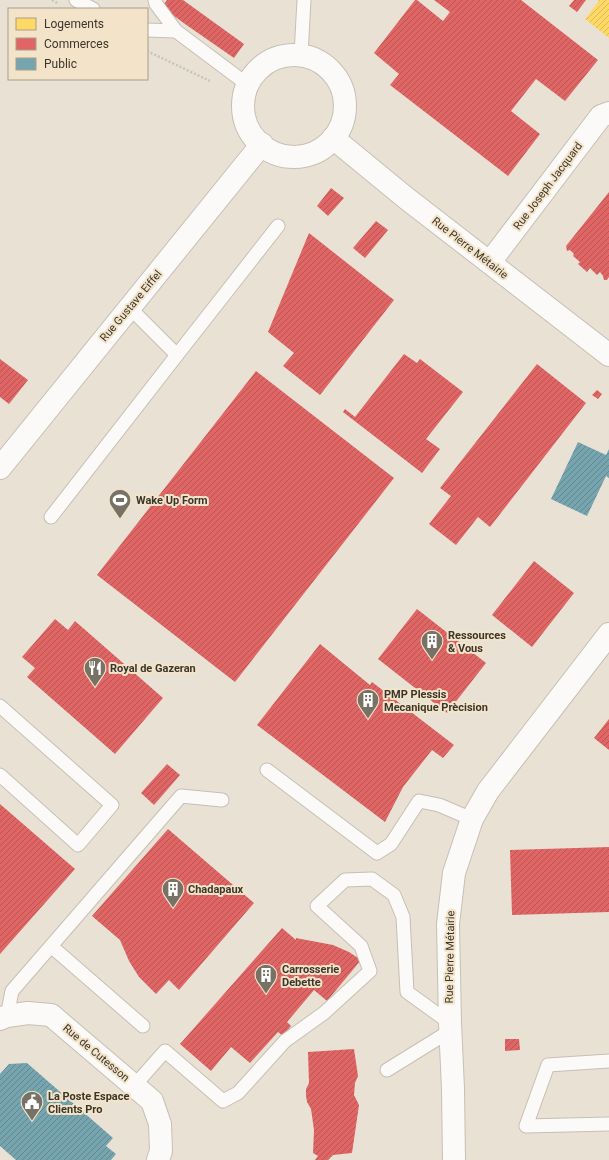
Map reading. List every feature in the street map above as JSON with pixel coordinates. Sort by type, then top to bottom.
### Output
[{"type":"street","points":[[301,55],[315,60],[329,68],[338,79],[344,93],[345,108],[342,123],[326,146],[314,153],[301,156],[284,156],[272,151],[262,144],[249,129],[244,114],[246,91],[257,71],[270,61],[285,56],[301,55]]},
{"type":"street","name":"Rue Joseph Jacquard","points":[[490,262],[601,116],[609,113]]},
{"type":"street","name":"Rue Pierre Métairie","points":[[333,138],[406,198],[609,355]]},
{"type":"street","name":"Rue Gustave Eiffel","points":[[0,468],[262,144]]},
{"type":"street","name":"Rue Pierre Métairie","points":[[454,1160],[454,1089],[450,1027],[448,924],[454,873],[472,819],[488,791],[609,634]]},
{"type":"street","name":"Rue de Cutesson","points":[[4,1018],[28,1013],[51,1015],[135,1085],[152,1101],[160,1124],[161,1150],[158,1160]]},
{"type":"lane","points":[[76,0],[91,8]]},
{"type":"lane","points":[[155,0],[156,4],[176,31],[246,91]]},
{"type":"lane","points":[[301,55],[304,0]]},
{"type":"lane","points":[[148,30],[176,31]]},
{"type":"lane","points":[[51,517],[278,226]]},
{"type":"lane","points":[[130,308],[177,355]]},
{"type":"lane","points":[[0,706],[112,805],[78,845],[0,775]]},
{"type":"lane","points":[[267,770],[377,853],[391,844],[419,801],[439,805],[472,819]]},
{"type":"lane","points":[[4,1018],[12,991],[181,796],[222,800]]},
{"type":"lane","points":[[135,1085],[165,1051],[223,1101],[238,1093],[285,1041],[324,1013],[370,971],[361,946],[317,906],[345,880],[372,879],[394,895],[403,917],[407,992],[450,1027],[387,1070]]},
{"type":"lane","points":[[51,946],[143,1026]]},
{"type":"lane","points":[[609,1061],[548,1065],[526,1126],[609,1124]]},
{"type":"path","points":[[148,51],[246,91]]},
{"type":"building: Logements","points":[[597,0],[609,0],[609,38],[585,19],[599,1]]},
{"type":"building: Commerces","points":[[167,0],[183,0],[244,44],[234,58],[162,7]]},
{"type":"building: Commerces","points":[[415,0],[443,21],[450,12],[434,0],[521,0],[598,60],[565,101],[536,79],[511,111],[540,134],[508,176],[390,85],[399,74],[374,53]]},
{"type":"building: Commerces","points":[[574,0],[586,0],[577,12],[569,6]]},
{"type":"building: Commerces","points":[[331,188],[344,198],[328,216],[317,206]]},
{"type":"building: Commerces","points":[[609,192],[609,277],[607,280],[604,280],[600,272],[597,275],[590,268],[587,272],[578,264],[580,262],[573,256],[574,254],[570,250],[567,251],[566,246]]},
{"type":"building: Commerces","points":[[376,221],[388,230],[365,258],[353,248]]},
{"type":"building: Commerces","points":[[309,233],[394,300],[320,395],[283,366],[294,353],[268,332]]},
{"type":"building: Commerces","points":[[404,354],[417,363],[420,359],[463,392],[426,439],[440,449],[422,473],[343,412],[345,409],[355,417]]},
{"type":"building: Commerces","points":[[0,359],[28,380],[9,404],[0,397]]},
{"type":"building: Commerces","points":[[537,364],[586,403],[490,527],[478,517],[456,545],[429,524],[451,496],[440,488]]},
{"type":"building: Commerces","points":[[256,371],[394,478],[235,682],[97,575]]},
{"type":"building: Commerces","points":[[597,390],[602,394],[598,399],[592,395]]},
{"type":"building: Commerces","points":[[534,561],[574,593],[532,647],[492,615]]},
{"type":"building: Commerces","name":"Ressources & Vous","points":[[417,609],[486,663],[447,713],[378,659]]},
{"type":"building: Commerces","name":"Royal de Gazeran","points":[[55,619],[68,630],[75,621],[163,698],[115,754],[27,677],[35,668],[22,657]]},
{"type":"building: Commerces","name":"PMP Plessis Mecanique Prècision","points":[[320,644],[370,685],[372,682],[454,745],[443,758],[432,750],[403,787],[385,822],[257,725]]},
{"type":"building: Commerces","points":[[609,719],[609,750],[594,738]]},
{"type":"building: Commerces","points":[[167,764],[180,775],[154,805],[141,793]]},
{"type":"building: Commerces","points":[[0,804],[75,869],[0,954]]},
{"type":"building: Commerces","name":"Chadapaux","points":[[168,829],[254,903],[179,990],[169,980],[156,994],[139,977],[129,961],[120,940],[92,916]]},
{"type":"building: Commerces","points":[[609,847],[609,912],[512,915],[510,850]]},
{"type":"building: Commerces","name":"Carrosserie Debette","points":[[282,928],[296,940],[296,938],[333,945],[349,952],[361,960],[327,1001],[314,990],[287,1022],[291,1026],[283,1036],[278,1032],[250,1063],[231,1047],[211,1071],[180,1044]]},
{"type":"building: Commerces","points":[[505,1039],[519,1039],[520,1050],[505,1051]]},
{"type":"building: Commerces","points":[[354,1049],[358,1076],[355,1083],[354,1095],[359,1105],[352,1153],[333,1155],[328,1160],[315,1160],[318,1156],[313,1153],[314,1130],[311,1109],[307,1102],[306,1096],[306,1089],[309,1083],[308,1052]]},
{"type":"building: Public","points":[[578,442],[606,455],[609,449],[609,478],[606,476],[587,516],[551,499]]},
{"type":"building: Public","points":[[27,1063],[113,1138],[106,1146],[116,1154],[111,1160],[16,1160],[0,1146],[0,1074],[9,1064]]},
{"type":"place","name":"Wake Up Form","points":[[120,520]]},
{"type":"place","name":"Ressources & Vous","points":[[432,660]]},
{"type":"place","name":"Royal de Gazeran","points":[[95,688]]},
{"type":"place","name":"PMP Plessis Mecanique Prècision","points":[[368,720]]},
{"type":"place","name":"Chadapaux","points":[[173,908]]},
{"type":"place","name":"Carrosserie Debette","points":[[266,994]]},
{"type":"place","name":"La Poste Espace Clients Pro","points":[[32,1122]]}]
